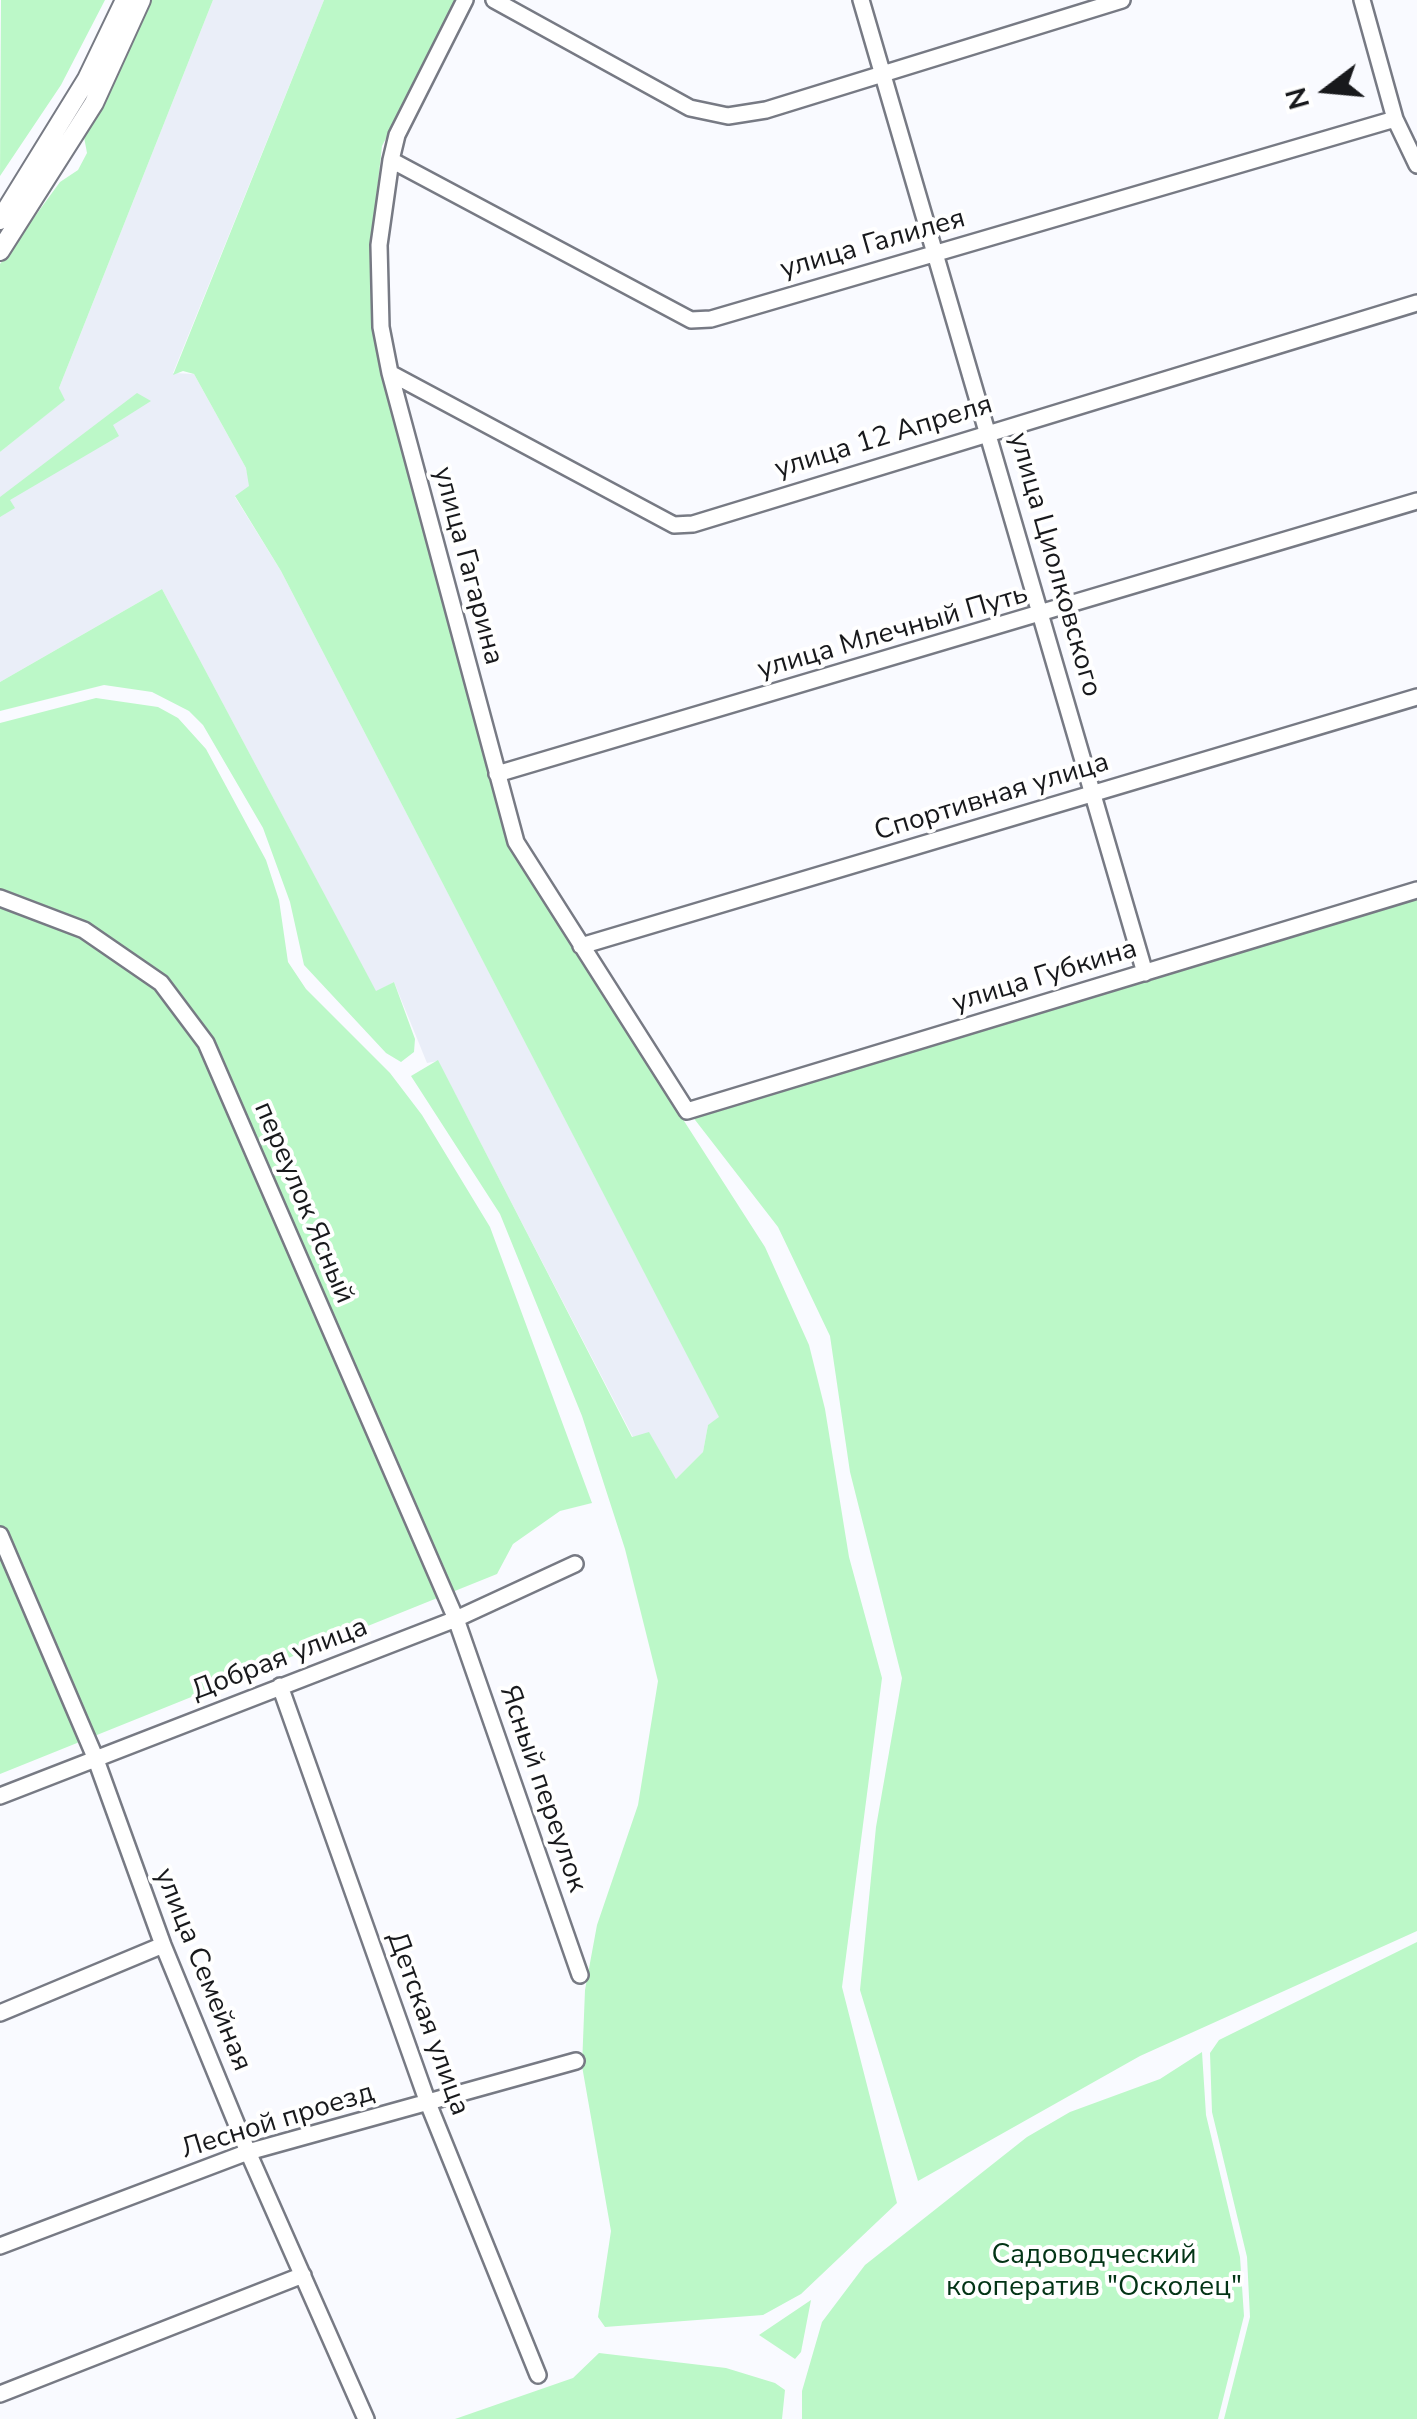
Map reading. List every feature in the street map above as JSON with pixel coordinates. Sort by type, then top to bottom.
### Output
[{"type":"main road","points":[[0,220],[87,79],[125,0]]},
{"type":"main road","points":[[0,250],[94,103],[140,0]]},
{"type":"street","name":"улица Гагарина","points":[[465,0],[398,136],[379,245],[380,327],[516,842],[686,1111]]},
{"type":"street","points":[[494,0],[690,108],[728,116],[766,110],[1122,0]]},
{"type":"street","name":"улица Циолковского","points":[[861,0],[938,252],[1145,972]]},
{"type":"street","points":[[1362,0],[1394,119],[1417,165]]},
{"type":"street","name":"улица Галилея","points":[[392,160],[691,320],[711,319],[1394,119]]},
{"type":"street","name":"улица 12 Апреля","points":[[390,373],[674,525],[693,524],[1417,303]]},
{"type":"street","name":"улица Млечный Путь","points":[[497,774],[1041,616],[1417,501]]},
{"type":"street","name":"Спортивная улица","points":[[581,946],[1417,696]]},
{"type":"street","name":"улица Губкина","points":[[686,1111],[1417,890]]},
{"type":"street","name":"переулок Ясный","points":[[0,898],[84,930],[145,972],[160,983],[206,1043],[456,1619]]},
{"type":"street","name":"улица Семейная","points":[[0,1535],[95,1758],[163,1945],[248,2152],[366,2419]]},
{"type":"street","name":"Добрая улица","points":[[0,1796],[456,1619],[575,1564]]},
{"type":"street","name":"Ясный переулок","points":[[456,1619],[580,1975]]},
{"type":"street","name":"Детская улица","points":[[280,1686],[428,2103],[538,2375]]},
{"type":"street","points":[[0,2012],[163,1945]]},
{"type":"street","name":"Лесной проезд","points":[[0,2246],[248,2152],[576,2061]]},
{"type":"street","points":[[0,2394],[303,2275]]},
{"type":"shaded area","points":[[213,0],[324,0],[173,373],[194,374],[246,468],[250,486],[235,497],[281,571],[720,1418],[708,1425],[703,1452],[676,1479],[649,1433],[633,1437],[438,1061],[427,1063],[394,982],[376,992],[162,589],[0,682],[0,452],[64,400],[59,388]]},
{"type":"green space","points":[[1,0],[105,0],[61,85],[0,176]]},
{"type":"green space","points":[[151,0],[213,0],[59,388],[65,400],[0,452],[0,264],[60,182],[78,170],[87,153],[84,137]]},
{"type":"green space","points":[[324,0],[457,0],[382,146],[371,245],[372,326],[384,380],[508,847],[765,1247],[809,1345],[825,1409],[849,1557],[882,1678],[842,1987],[897,2203],[801,2294],[763,2315],[605,2327],[598,2317],[611,2231],[582,2066],[585,1990],[597,1925],[638,1805],[658,1681],[625,1549],[582,1416],[500,1214],[411,1076],[438,1060],[632,1437],[649,1432],[676,1479],[703,1452],[708,1425],[719,1417],[281,571],[235,496],[249,486],[246,468],[194,374],[183,371],[173,375]]},
{"type":"green space","points":[[137,393],[151,401],[113,425],[119,436],[10,500],[15,508],[0,517],[0,497]]},
{"type":"green space","points":[[162,589],[376,991],[394,982],[415,1039],[414,1052],[401,1062],[386,1053],[304,965],[290,902],[263,828],[203,725],[189,711],[152,692],[104,685],[0,711],[0,682]]},
{"type":"green space","points":[[96,698],[158,707],[178,718],[206,749],[266,860],[279,900],[288,962],[306,989],[390,1073],[422,1115],[490,1227],[592,1503],[560,1511],[513,1544],[497,1574],[0,1774],[0,723]]},
{"type":"green space","points":[[1417,898],[1417,1931],[1140,2056],[918,2181],[860,1990],[876,1827],[902,1678],[850,1472],[830,1336],[778,1227],[692,1116]]},
{"type":"green space","points":[[1417,1942],[1417,2419],[1224,2419],[1250,2317],[1247,2257],[1212,2112],[1210,2053],[1219,2040]]},
{"type":"green space","name":"Садоводческий кооператив \"Осколец\"","points":[[1202,2052],[1206,2115],[1240,2257],[1244,2316],[1218,2419],[802,2419],[802,2391],[822,2322],[865,2265],[1027,2137],[1070,2112],[1160,2079]]},
{"type":"green space","points":[[811,2300],[801,2352],[795,2359],[759,2335]]},
{"type":"green space","points":[[599,2353],[726,2368],[775,2383],[785,2390],[782,2419],[455,2419],[573,2378]]}]
